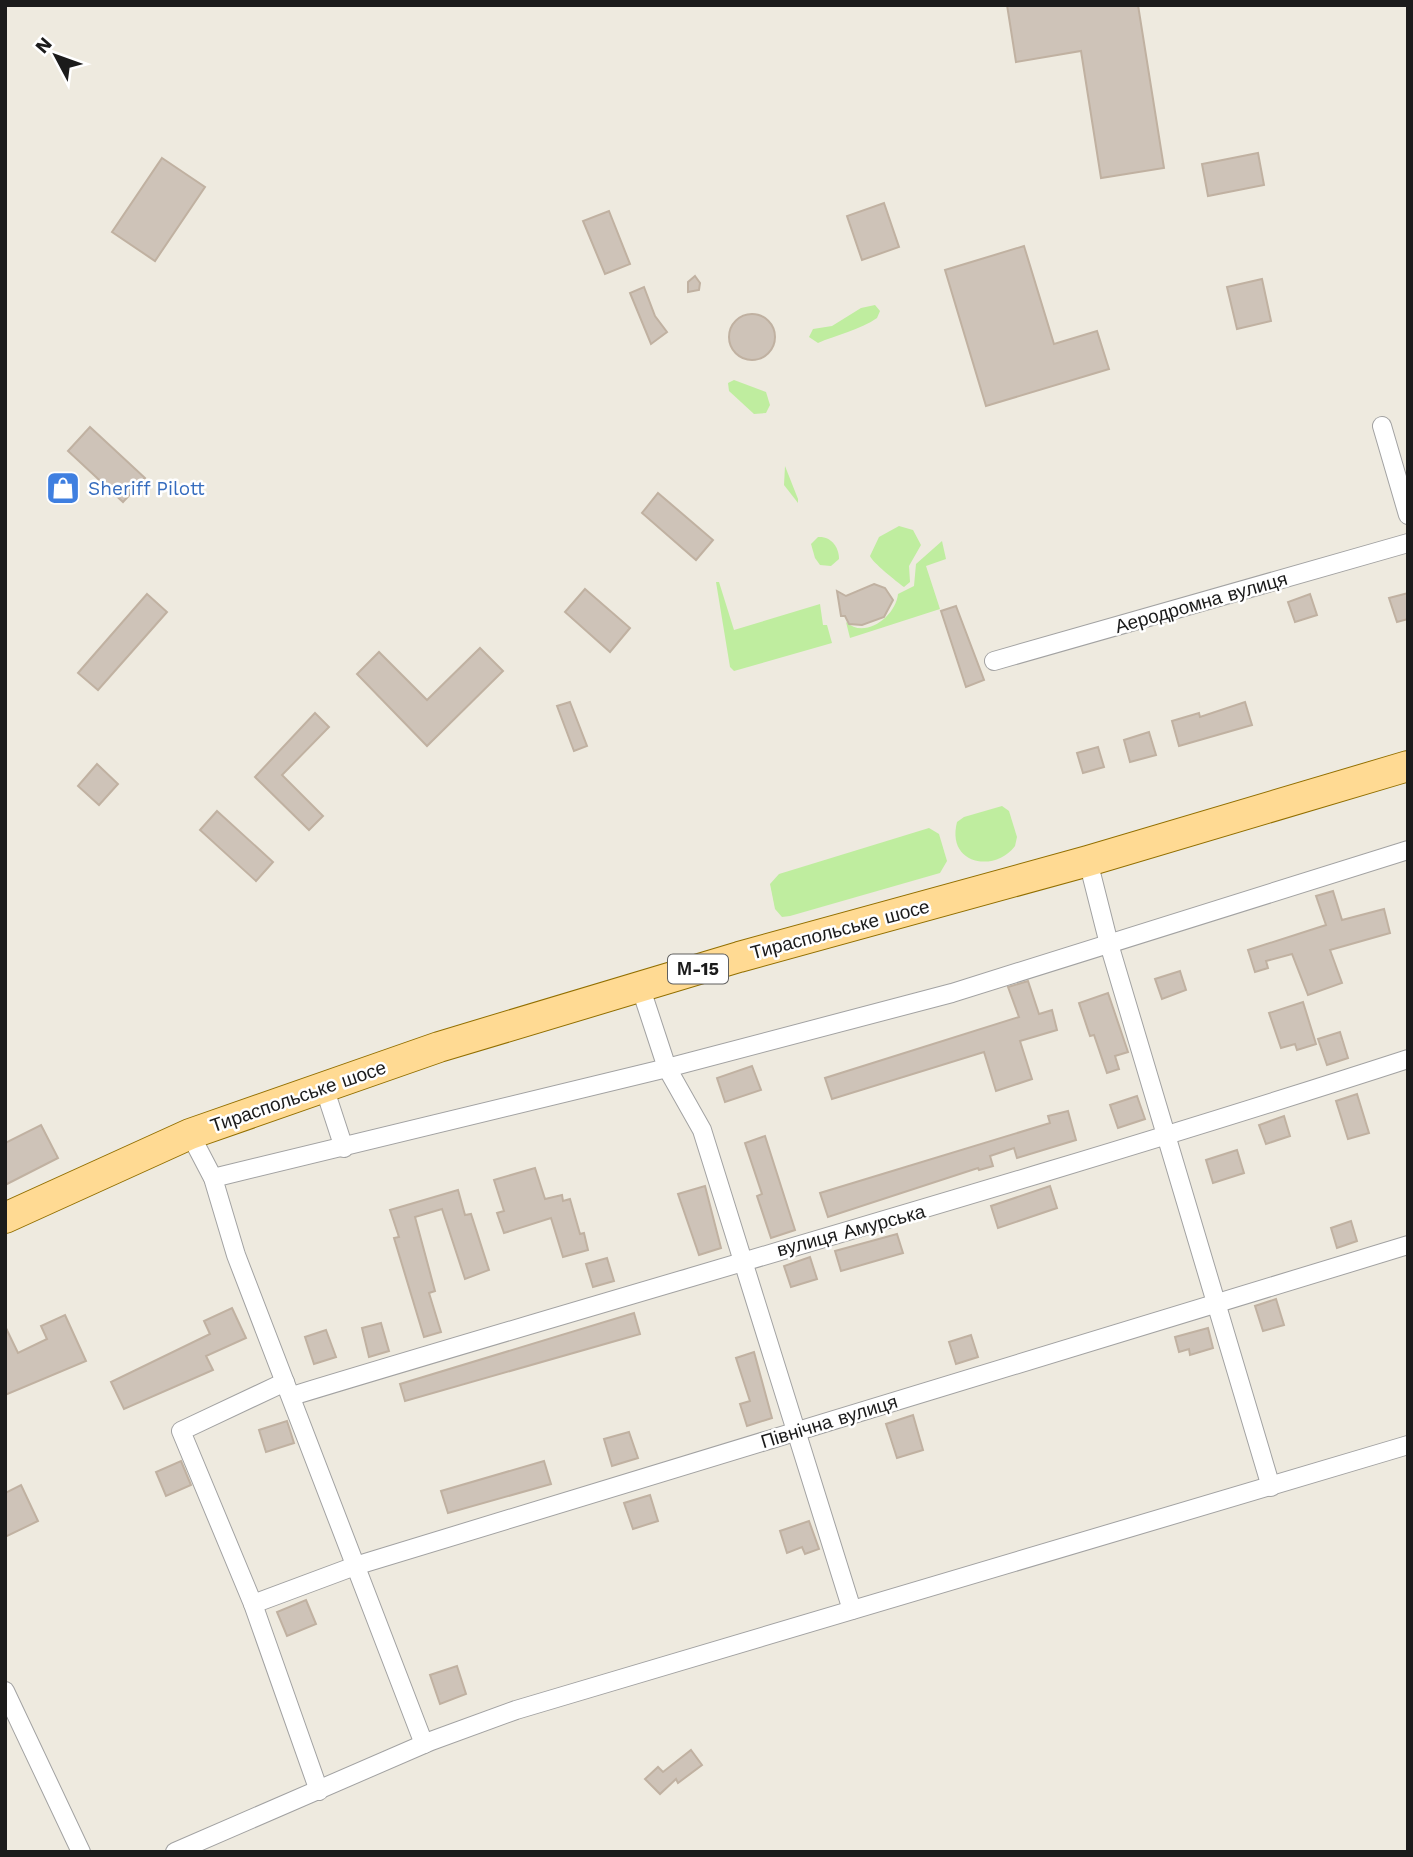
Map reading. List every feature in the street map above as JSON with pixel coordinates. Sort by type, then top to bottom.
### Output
[{"type":"main road","name":"Тираспольське шосе","points":[[5,1218],[190,1134],[439,1046],[640,986],[1088,861],[1408,766]]},
{"type":"street","points":[[1382,426],[1408,515]]},
{"type":"street","name":"Аеродромна вулиця","points":[[994,661],[1408,543]]},
{"type":"street","points":[[213,1178],[667,1068],[952,993],[1408,850]]},
{"type":"street","points":[[1088,861],[1109,944],[1169,1136],[1271,1487]]},
{"type":"street","points":[[640,986],[667,1068],[702,1130],[852,1610]]},
{"type":"street","name":"вулиця Амурська","points":[[253,1604],[181,1431],[288,1389],[744,1259],[867,1227],[1169,1136],[1408,1059]]},
{"type":"street","points":[[324,1087],[344,1148]]},
{"type":"street","points":[[190,1134],[213,1178],[236,1255],[424,1744]]},
{"type":"street","name":"Північна вулиця","points":[[253,1604],[355,1566],[1408,1245]]},
{"type":"street","points":[[175,1852],[424,1744],[516,1710],[1408,1445]]},
{"type":"street","points":[[253,1604],[318,1791]]},
{"type":"street","points":[[5,1691],[81,1852]]},
{"type":"green space","points":[[875,305],[880,311],[877,318],[863,326],[818,343],[809,337],[813,329],[832,326],[861,308]]},
{"type":"green space","points":[[734,380],[766,392],[770,405],[766,413],[754,414],[729,391],[728,383]]},
{"type":"green space","points":[[785,466],[798,499],[798,503],[784,485]]},
{"type":"green space","points":[[899,526],[913,530],[921,545],[909,566],[910,582],[904,587],[870,556],[879,537]]},
{"type":"green space","points":[[818,537],[830,540],[838,550],[839,559],[831,566],[820,565],[815,558],[811,544]]},
{"type":"green space","points":[[942,541],[946,559],[926,566],[940,609],[850,638],[846,622],[854,627],[870,627],[886,617],[898,594],[914,586],[916,564]]},
{"type":"green space","points":[[716,582],[719,582],[734,630],[820,604],[823,625],[827,625],[832,643],[734,671],[730,667]]},
{"type":"green space","points":[[1002,806],[1009,811],[1017,837],[1015,846],[996,860],[985,862],[965,856],[959,848],[956,836],[957,822],[964,817]]},
{"type":"green space","points":[[929,828],[939,834],[947,861],[940,873],[790,916],[782,917],[775,909],[770,884],[779,874]]},
{"type":"building","points":[[1007,5],[1138,5],[1164,168],[1101,178],[1081,51],[1016,62]]},
{"type":"building","points":[[1258,153],[1264,185],[1208,196],[1202,164]]},
{"type":"building","points":[[162,158],[205,187],[155,261],[112,232]]},
{"type":"building","points":[[884,203],[899,247],[862,260],[847,216]]},
{"type":"building","points":[[609,211],[630,264],[605,274],[583,221]]},
{"type":"building","points":[[1024,246],[1054,344],[1097,331],[1109,369],[986,406],[945,270]]},
{"type":"building","points":[[695,276],[700,283],[699,290],[688,292],[688,282]]},
{"type":"building","points":[[1262,279],[1271,321],[1237,329],[1227,287]]},
{"type":"building","points":[[644,287],[655,316],[667,332],[651,344],[630,293]]},
{"type":"building","points":[[752,314],[768,321],[775,337],[768,353],[752,360],[736,353],[729,337],[736,321]]},
{"type":"building","points":[[90,427],[145,478],[123,502],[68,451]]},
{"type":"building","points":[[658,493],[713,540],[696,560],[642,513]]},
{"type":"building","points":[[874,584],[885,588],[893,600],[884,617],[862,625],[849,624],[845,616],[841,616],[837,591],[846,596]]},
{"type":"building","points":[[585,589],[630,628],[610,652],[565,612]]},
{"type":"building","points":[[1408,593],[1408,619],[1397,622],[1389,598]]},
{"type":"building","points":[[147,594],[167,612],[98,690],[78,673]]},
{"type":"building","points":[[1310,594],[1317,615],[1295,622],[1288,602]]},
{"type":"building","points":[[956,606],[984,680],[966,687],[941,611]]},
{"type":"building","points":[[480,648],[503,671],[427,746],[357,674],[379,652],[427,700]]},
{"type":"building","points":[[570,702],[587,746],[574,751],[557,706]]},
{"type":"building","points":[[1245,702],[1252,725],[1179,746],[1172,721],[1199,713],[1200,717]]},
{"type":"building","points":[[315,713],[329,727],[282,775],[323,816],[309,830],[255,777]]},
{"type":"building","points":[[1149,732],[1156,755],[1130,762],[1124,740]]},
{"type":"building","points":[[1098,747],[1104,767],[1083,773],[1077,753]]},
{"type":"building","points":[[97,764],[118,784],[99,805],[78,786]]},
{"type":"building","points":[[217,811],[273,862],[256,881],[200,830]]},
{"type":"building","points":[[1333,891],[1342,920],[1384,909],[1390,933],[1330,950],[1342,983],[1308,995],[1292,954],[1266,961],[1268,968],[1255,972],[1248,950],[1326,925],[1316,896]]},
{"type":"building","points":[[1180,971],[1186,990],[1162,999],[1155,979]]},
{"type":"building","points":[[1028,981],[1039,1014],[1052,1010],[1057,1030],[1020,1041],[1032,1079],[996,1091],[984,1052],[832,1099],[825,1078],[1019,1017],[1008,987]]},
{"type":"building","points":[[1108,993],[1128,1052],[1115,1056],[1119,1069],[1107,1073],[1079,1003]]},
{"type":"building","points":[[1303,1002],[1316,1044],[1297,1050],[1295,1044],[1281,1048],[1269,1013]]},
{"type":"building","points":[[1340,1032],[1348,1058],[1327,1065],[1318,1039]]},
{"type":"building","points":[[752,1066],[761,1090],[725,1102],[717,1078]]},
{"type":"building","points":[[1357,1094],[1369,1133],[1348,1139],[1336,1101]]},
{"type":"building","points":[[1137,1096],[1145,1119],[1118,1128],[1110,1105]]},
{"type":"building","points":[[1068,1111],[1076,1140],[1017,1158],[1014,1148],[990,1156],[993,1166],[979,1170],[978,1168],[828,1217],[820,1193],[1050,1123],[1048,1116]]},
{"type":"building","points":[[1284,1116],[1290,1136],[1266,1144],[1259,1125]]},
{"type":"building","points":[[41,1125],[58,1158],[5,1185],[5,1143]]},
{"type":"building","points":[[765,1136],[795,1230],[771,1238],[757,1196],[762,1194],[745,1143]]},
{"type":"building","points":[[1237,1150],[1244,1173],[1213,1183],[1206,1160]]},
{"type":"building","points":[[535,1168],[545,1199],[562,1195],[563,1201],[570,1199],[580,1234],[584,1233],[588,1250],[563,1257],[551,1218],[504,1233],[497,1213],[504,1211],[494,1180]]},
{"type":"building","points":[[705,1186],[721,1248],[699,1255],[678,1194]]},
{"type":"building","points":[[1050,1186],[1057,1208],[998,1228],[991,1206]]},
{"type":"building","points":[[458,1190],[465,1215],[471,1214],[489,1270],[465,1279],[442,1209],[415,1217],[435,1291],[429,1293],[441,1332],[424,1337],[394,1238],[399,1237],[390,1210]]},
{"type":"building","points":[[1351,1221],[1357,1241],[1337,1248],[1331,1228]]},
{"type":"building","points":[[897,1234],[903,1253],[841,1271],[835,1251]]},
{"type":"building","points":[[810,1257],[817,1279],[791,1287],[784,1266]]},
{"type":"building","points":[[607,1258],[614,1281],[593,1287],[586,1264]]},
{"type":"building","points":[[1276,1299],[1284,1325],[1263,1331],[1255,1306]]},
{"type":"building","points":[[232,1308],[246,1338],[206,1356],[213,1370],[124,1409],[111,1382],[210,1334],[204,1321]]},
{"type":"building","points":[[634,1313],[640,1334],[405,1401],[400,1384]]},
{"type":"building","points":[[65,1315],[86,1361],[5,1395],[5,1326],[18,1353],[47,1339],[41,1326]]},
{"type":"building","points":[[381,1323],[389,1351],[369,1357],[362,1328]]},
{"type":"building","points":[[1208,1328],[1213,1348],[1190,1355],[1189,1349],[1179,1352],[1175,1337]]},
{"type":"building","points":[[326,1330],[336,1357],[314,1364],[305,1337]]},
{"type":"building","points":[[971,1335],[978,1357],[956,1364],[949,1342]]},
{"type":"building","points":[[754,1352],[772,1418],[747,1426],[740,1404],[750,1401],[736,1358]]},
{"type":"building","points":[[913,1415],[923,1450],[897,1458],[886,1424]]},
{"type":"building","points":[[287,1421],[294,1443],[266,1452],[259,1430]]},
{"type":"building","points":[[629,1432],[638,1458],[612,1466],[604,1439]]},
{"type":"building","points":[[181,1461],[191,1485],[166,1496],[156,1472]]},
{"type":"building","points":[[544,1461],[551,1484],[448,1513],[441,1491]]},
{"type":"building","points":[[21,1485],[38,1521],[5,1537],[5,1493]]},
{"type":"building","points":[[650,1495],[658,1521],[633,1529],[624,1503]]},
{"type":"building","points":[[809,1521],[819,1549],[805,1554],[802,1547],[787,1553],[780,1531]]},
{"type":"building","points":[[306,1600],[316,1624],[287,1636],[277,1612]]},
{"type":"building","points":[[457,1666],[466,1694],[440,1704],[430,1675]]},
{"type":"building","points":[[691,1750],[702,1765],[678,1783],[676,1779],[660,1794],[645,1779],[658,1767],[663,1772]]},
{"type":"place","name":"Sheriff Pilott","points":[[63,488]]}]
